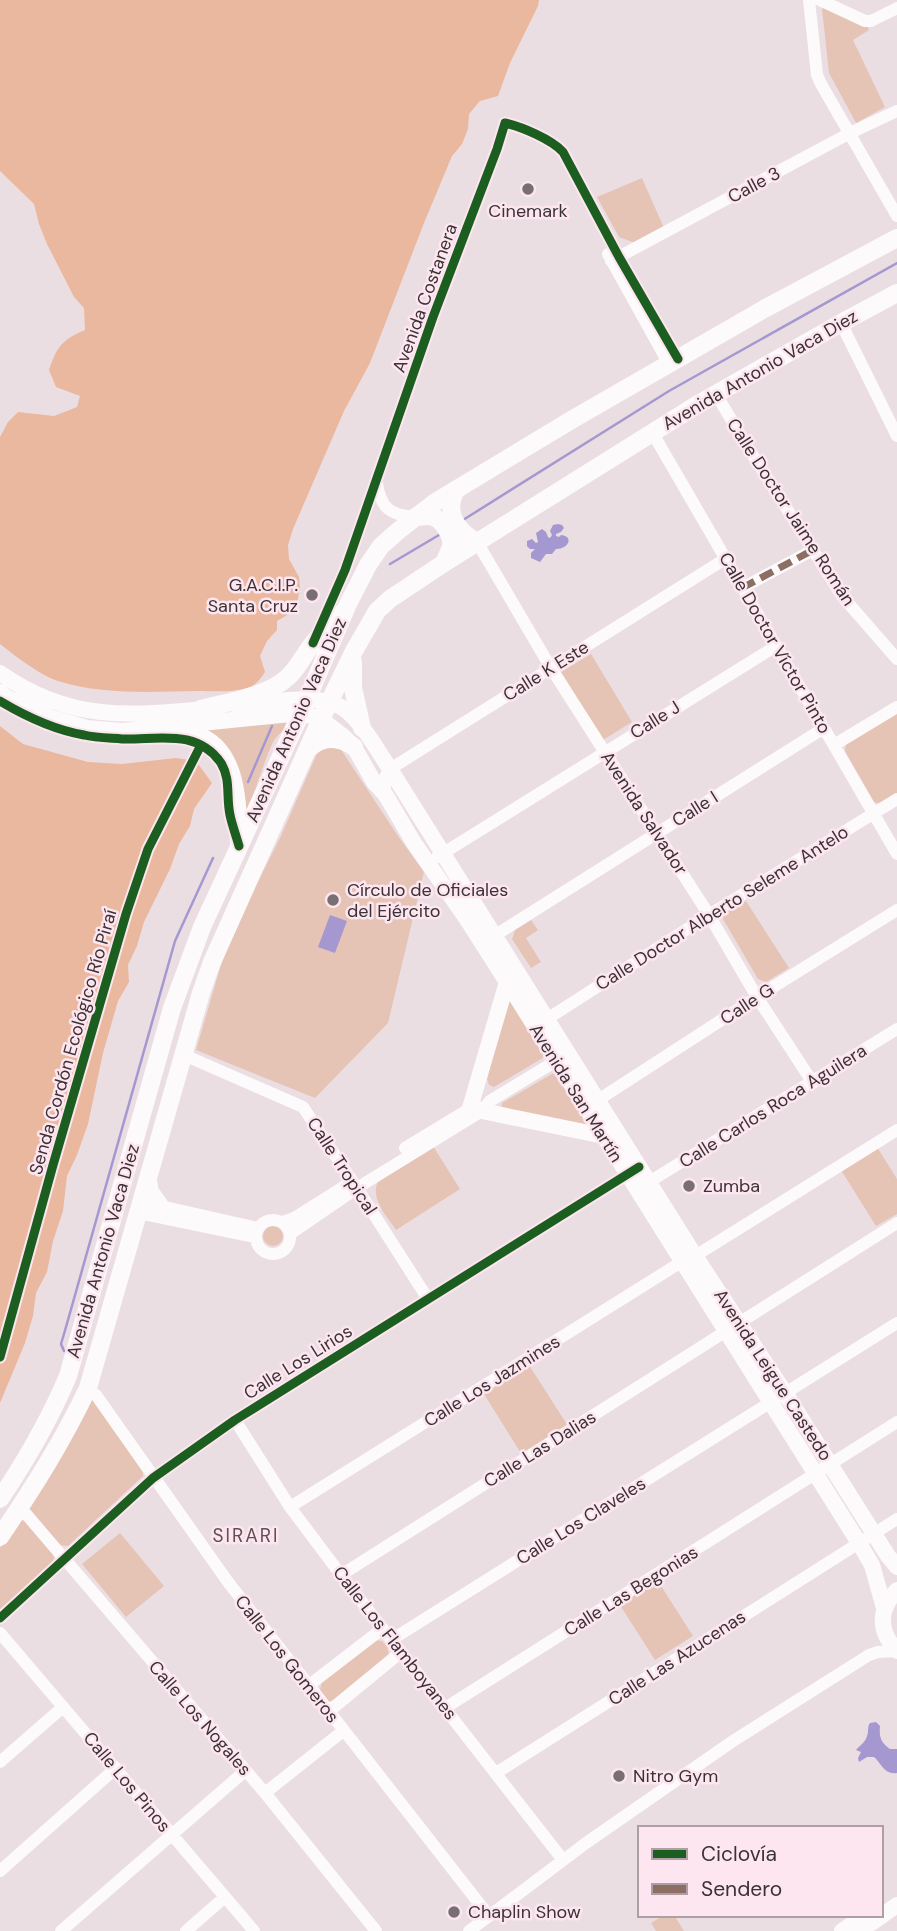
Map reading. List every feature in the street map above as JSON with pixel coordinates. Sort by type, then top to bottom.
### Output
[{"type":"highway","name":"Avenida Antonio Vaca Diez","points":[[0,1499],[51,1415],[68,1376],[172,1008],[192,952],[335,637],[343,610],[381,546],[415,517],[456,490],[764,309],[897,238]]},
{"type":"highway","name":"Avenida Antonio Vaca Diez","points":[[0,1537],[68,1430],[88,1388],[201,993],[221,938],[321,719],[377,611],[390,599],[444,563],[652,432],[897,293]]},
{"type":"highway","points":[[456,490],[451,498],[451,514],[461,530],[477,542]]},
{"type":"highway","points":[[415,517],[432,516],[444,526],[451,545],[444,563]]},
{"type":"highway","points":[[201,709],[247,697],[276,686],[288,678],[313,643],[343,610]]},
{"type":"highway","points":[[354,651],[353,688],[362,727]]},
{"type":"highway","points":[[145,729],[197,735],[224,757],[233,780],[239,846]]},
{"type":"highway","points":[[308,749],[323,739],[342,740],[354,747]]},
{"type":"highway","points":[[172,1008],[165,1042],[167,1048],[184,1055]]},
{"type":"highway","points":[[148,1181],[152,1197],[160,1206]]},
{"type":"main road","points":[[0,673],[15,684],[49,701],[115,715],[201,709],[304,707]]},
{"type":"main road","points":[[0,692],[52,718],[88,728],[123,732],[331,701],[347,710],[362,727],[390,769]]},
{"type":"main road","name":"Avenida San Martín","points":[[304,707],[354,747],[428,864],[474,917],[495,936],[556,1061],[604,1136],[633,1171],[649,1182]]},
{"type":"main road","name":"Avenida San Martín","points":[[390,769],[443,853],[507,982],[547,1019],[598,1100],[633,1171],[733,1328],[770,1401],[872,1565],[884,1608],[884,1629]]},
{"type":"main road","points":[[507,982],[481,1107],[604,1136]]},
{"type":"main road","points":[[649,1182],[689,1259]]},
{"type":"main road","name":"Avenida Leigue Castedo","points":[[733,1328],[785,1393],[897,1567]]},
{"type":"main road","points":[[884,1608],[897,1591]]},
{"type":"main road","points":[[884,1629],[897,1651]]},
{"type":"main road","points":[[842,1931],[861,1917]]},
{"type":"main road","points":[[860,1931],[880,1917]]},
{"type":"street","points":[[809,0],[817,75],[897,216]]},
{"type":"street","points":[[820,0],[864,21],[871,21],[897,8]]},
{"type":"street","name":"Calle 3","points":[[615,259],[849,133],[897,111]]},
{"type":"street","name":"Avenida Costanera","points":[[345,570],[433,317],[505,123],[548,141],[563,152],[615,259]]},
{"type":"street","points":[[497,149],[506,140],[523,136],[529,137],[558,156],[673,361]]},
{"type":"street","points":[[841,323],[897,436]]},
{"type":"street","name":"Calle Doctor Jaime Román","points":[[716,394],[842,596],[897,659]]},
{"type":"street","name":"Calle Doctor Víctor Pinto","points":[[652,432],[897,854]]},
{"type":"street","points":[[377,483],[378,494],[388,510],[401,516],[415,517]]},
{"type":"street","name":"Avenida Salvador","points":[[477,542],[551,668],[813,1083]]},
{"type":"street","points":[[742,588],[813,550]]},
{"type":"street","name":"Calle K Este","points":[[390,769],[726,559]]},
{"type":"street","points":[[343,610],[345,570]]},
{"type":"street","points":[[313,643],[345,570]]},
{"type":"street","name":"Calle J","points":[[428,864],[776,646]]},
{"type":"street","points":[[834,745],[897,708]]},
{"type":"street","name":"Calle I","points":[[495,936],[824,728]]},
{"type":"street","points":[[384,794],[384,782],[390,769]]},
{"type":"street","name":"Calle Doctor Alberto Seleme Antelo","points":[[547,1019],[897,799]]},
{"type":"street","name":"Calle G","points":[[598,1100],[897,910]]},
{"type":"street","name":"Calle Carlos Roca Aguilera","points":[[649,1182],[897,1029]]},
{"type":"street","name":"Calle Tropical","points":[[184,1055],[303,1107],[428,1299]]},
{"type":"street","points":[[287,1228],[556,1061]]},
{"type":"street","name":"Calle Los Jazmines","points":[[290,1507],[897,1130]]},
{"type":"street","name":"Calle Los Lirios","points":[[0,1618],[153,1478],[235,1420],[633,1171]]},
{"type":"street","points":[[140,1207],[160,1206],[256,1233]]},
{"type":"street","points":[[140,1207],[256,1233]]},
{"type":"street","points":[[276,1220],[287,1228],[290,1241],[287,1247],[275,1254],[261,1250],[257,1244],[256,1233],[262,1223],[276,1220]]},
{"type":"street","name":"Calle Las Dalias","points":[[341,1575],[897,1223]]},
{"type":"street","name":"Calle Los Claveles","points":[[391,1640],[897,1323]]},
{"type":"street","name":"Calle Los Gomeros","points":[[96,1395],[228,1583],[489,1916]]},
{"type":"street","name":"Calle Los Flamboyanes","points":[[235,1420],[290,1507],[563,1860]]},
{"type":"street","name":"Calle Las Begonias","points":[[445,1708],[897,1422]]},
{"type":"street","name":"Calle Los Nogales","points":[[20,1507],[265,1793],[376,1931]]},
{"type":"street","name":"Calle Las Azucenas","points":[[496,1773],[897,1519]]},
{"type":"street","points":[[308,1686],[382,1629]]},
{"type":"street","points":[[469,1931],[563,1860],[733,1741],[860,1659],[874,1646],[884,1629]]},
{"type":"street","name":"Calle Los Pinos","points":[[0,1633],[254,1931]]},
{"type":"street","points":[[860,1659],[878,1652],[897,1651]]},
{"type":"street","points":[[328,1712],[401,1652]]},
{"type":"street","points":[[0,1762],[63,1707]]},
{"type":"street","points":[[265,1793],[343,1731]]},
{"type":"street","points":[[0,1871],[116,1768]]},
{"type":"street","points":[[61,1931],[245,1771]]},
{"type":"street","points":[[186,1931],[225,1897]]},
{"type":"shaded area","points":[[0,0],[539,0],[498,96],[480,101],[469,114],[468,129],[462,144],[452,156],[370,363],[344,411],[293,529],[288,545],[289,559],[299,577],[297,603],[291,613],[277,621],[277,630],[267,641],[260,656],[265,672],[257,683],[250,687],[224,691],[127,692],[92,689],[51,678],[0,644],[0,437],[8,422],[18,412],[54,416],[77,407],[80,396],[56,387],[49,370],[61,345],[85,330],[84,308],[74,297],[47,244],[34,204],[0,171]]},
{"type":"shaded area","points":[[828,4],[867,25],[869,30],[853,40],[885,107],[856,123],[829,73],[822,9]]},
{"type":"shaded area","points":[[642,178],[664,228],[635,243],[619,237],[597,197]]},
{"type":"shaded area","points":[[558,524],[564,528],[556,536],[568,538],[567,545],[556,549],[552,554],[546,554],[540,562],[531,558],[535,549],[527,546],[527,541],[532,539],[538,542],[536,533],[542,529],[550,538],[553,525]]},
{"type":"shaded area","points":[[591,654],[632,722],[603,740],[561,672]]},
{"type":"shaded area","points":[[897,713],[897,795],[879,803],[874,802],[845,751],[846,743]]},
{"type":"shaded area","points":[[288,720],[286,727],[273,742],[243,820],[237,768],[196,729]]},
{"type":"shaded area","points":[[0,726],[23,744],[88,762],[122,764],[176,758],[196,761],[212,783],[194,809],[190,826],[179,844],[144,922],[128,965],[129,982],[118,1001],[103,1053],[88,1124],[67,1176],[63,1211],[47,1272],[36,1293],[25,1343],[0,1403]]},
{"type":"shaded area","name":"Círculo de Oficiales del Ejército","points":[[325,745],[340,748],[424,872],[388,1023],[315,1098],[196,1050],[234,929],[280,838],[319,749]]},
{"type":"shaded area","points":[[746,901],[789,968],[766,982],[758,979],[723,919],[724,914]]},
{"type":"shaded area","points":[[330,915],[347,921],[335,953],[318,947]]},
{"type":"shaded area","points":[[531,920],[538,930],[526,938],[541,962],[531,968],[512,939],[515,930]]},
{"type":"shaded area","points":[[508,994],[546,1056],[494,1087],[489,1085],[487,1079]]},
{"type":"shaded area","points":[[557,1071],[594,1129],[501,1111],[502,1103]]},
{"type":"shaded area","points":[[433,1146],[460,1189],[396,1230],[378,1201],[378,1181]]},
{"type":"shaded area","points":[[877,1147],[897,1179],[897,1214],[876,1226],[841,1170]]},
{"type":"shaded area","points":[[273,1226],[280,1229],[283,1236],[280,1243],[273,1246],[266,1243],[263,1236],[266,1229]]},
{"type":"shaded area","points":[[529,1365],[568,1426],[522,1455],[484,1394]]},
{"type":"shaded area","points":[[91,1396],[143,1472],[143,1476],[68,1546],[59,1545],[28,1507]]},
{"type":"shaded area","points":[[22,1520],[54,1556],[53,1562],[0,1610],[0,1548],[18,1521]]},
{"type":"shaded area","points":[[120,1533],[164,1586],[126,1617],[82,1564]]},
{"type":"shaded area","points":[[656,1578],[693,1636],[655,1660],[618,1602]]},
{"type":"shaded area","points":[[375,1640],[382,1641],[387,1646],[389,1655],[336,1699],[325,1703],[320,1691],[322,1680]]},
{"type":"shaded area","points":[[876,1722],[880,1726],[883,1742],[890,1749],[897,1749],[897,1773],[886,1771],[874,1757],[867,1757],[859,1762],[861,1752],[856,1750],[864,1742],[870,1723]]},
{"type":"shaded area","points":[[661,1917],[675,1917],[684,1931],[656,1931],[651,1923]]},
{"type":"waterway","points":[[463,520],[669,391],[897,263]]},
{"type":"waterway","points":[[390,564],[439,535]]},
{"type":"waterway","points":[[248,782],[272,726]]},
{"type":"waterway","points":[[64,1351],[61,1344],[175,941],[213,858]]},
{"type":"marked path","points":[[742,588],[813,550]]},
{"type":"cycle path","points":[[313,643],[345,570],[433,317],[505,123],[536,134],[563,152],[678,359]]},
{"type":"cycle path","points":[[0,701],[41,722],[73,733],[122,739],[176,738],[200,745],[211,752],[224,769],[230,815],[239,846]]},
{"type":"cycle path","name":"Senda Cordón Ecológico Río Piraí","points":[[0,1357],[126,914],[148,849],[201,745]]},
{"type":"cycle path","points":[[0,1618],[153,1478],[235,1420],[639,1167]]},
{"type":"place","name":"Cinemark","points":[[528,189]]},
{"type":"place","name":"G.A.C.I.P. Santa Cruz","points":[[312,595]]},
{"type":"place","name":"Círculo de Oficiales del Ejército","points":[[333,900]]},
{"type":"place","name":"Zumba","points":[[689,1186]]},
{"type":"place","name":"Nitro Gym","points":[[619,1776]]},
{"type":"place","name":"Chaplin Show","points":[[454,1912]]},
{"type":"district","name":"SIRARI","points":[[246,1535]]}]
